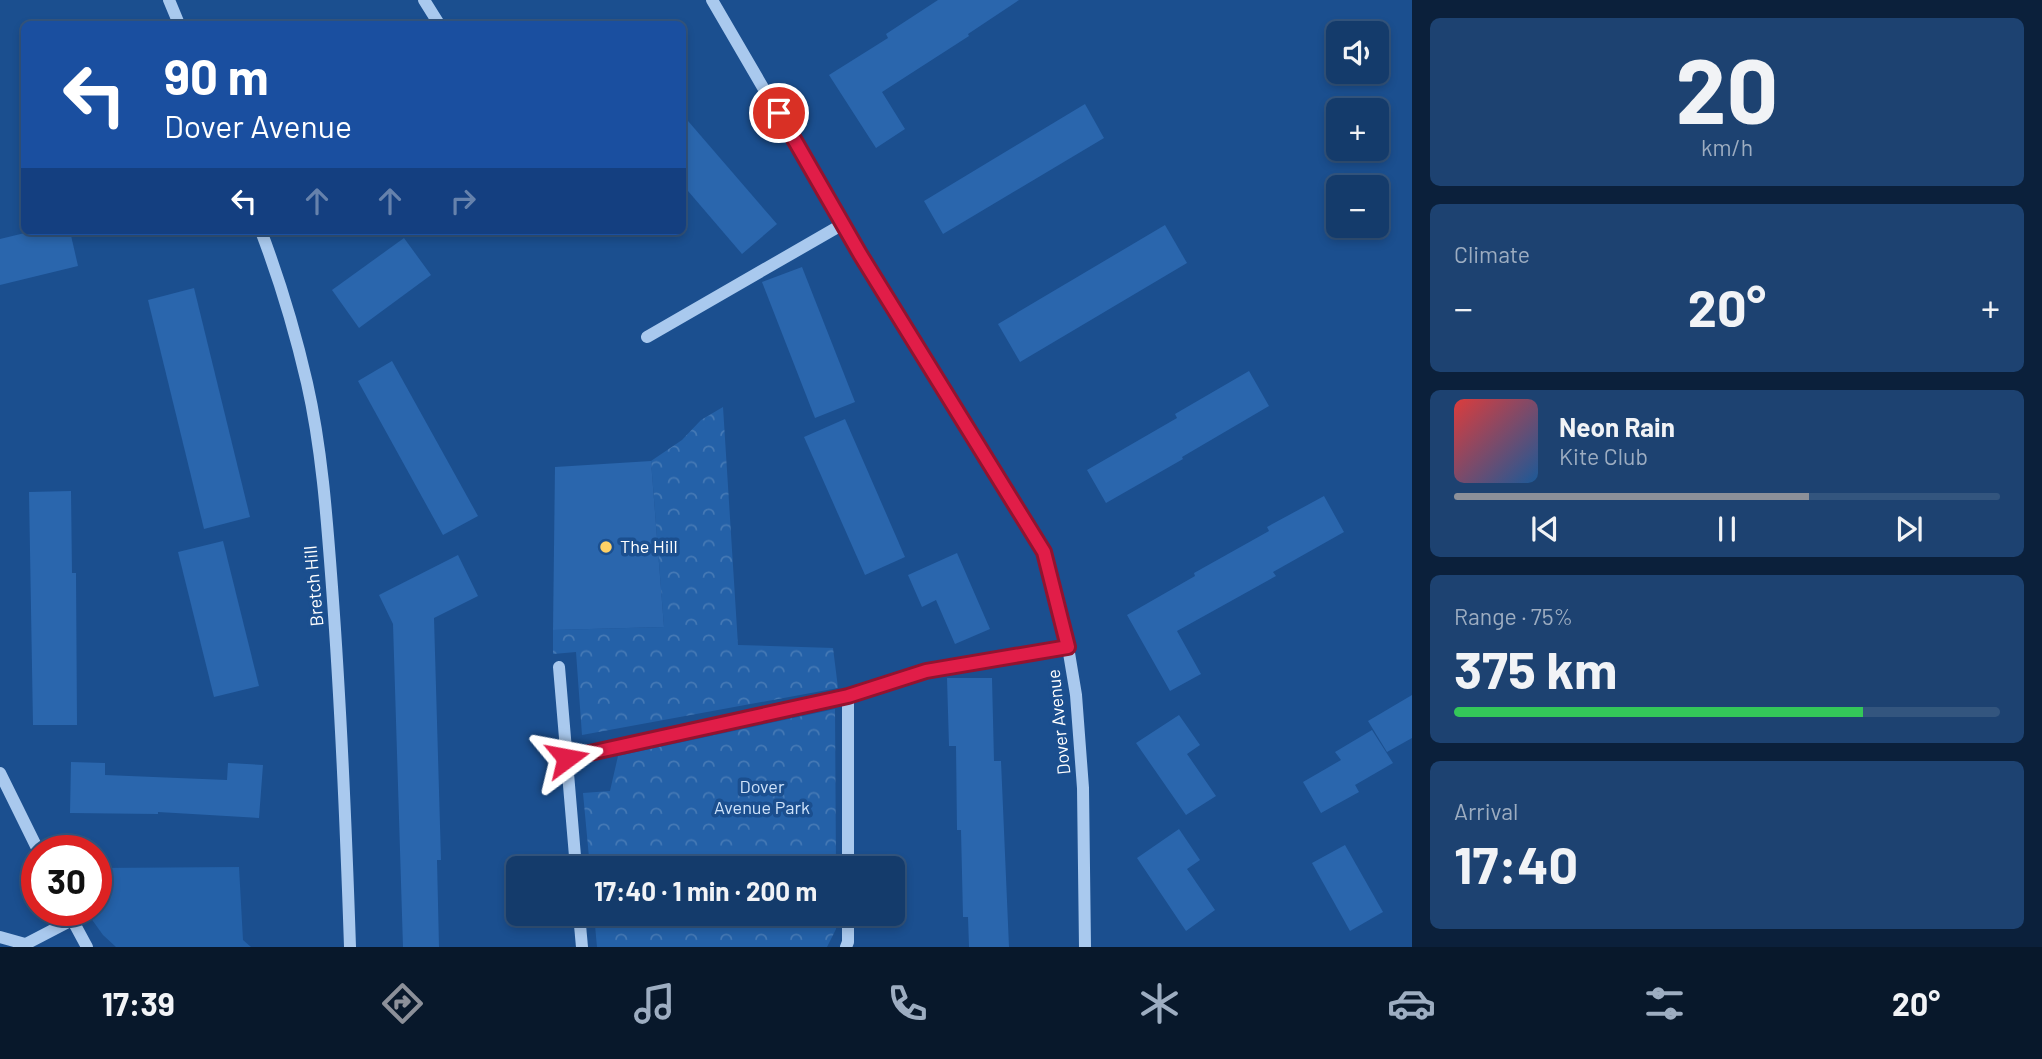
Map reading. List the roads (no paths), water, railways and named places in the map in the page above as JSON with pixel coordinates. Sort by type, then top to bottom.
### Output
[{"type":"street","points":[[169,0],[178,21]]},
{"type":"street","points":[[424,0],[437,21]]},
{"type":"street","name":"Dover Avenue","points":[[712,0],[843,224],[1044,552],[1068,647],[1076,695],[1083,788],[1085,947]]},
{"type":"street","points":[[647,337],[843,224]]},
{"type":"street","name":"Bretch Hill","points":[[263,235],[284,292],[308,385],[318,456],[338,658],[350,947]]},
{"type":"street","points":[[567,758],[848,696],[926,671],[1068,647]]},
{"type":"street","points":[[559,667],[575,856]]},
{"type":"street","points":[[848,696],[848,856]]},
{"type":"street","points":[[0,774],[30,835]]},
{"type":"street","points":[[0,937],[23,946],[53,926]]},
{"type":"street","points":[[76,926],[87,947]]},
{"type":"street","points":[[580,926],[582,947]]},
{"type":"street","points":[[846,947],[848,926]]},
{"type":"place","name":"The Hill","points":[[606,547]]},
{"type":"park label","name":"Dover Avenue Park","points":[[762,797]]}]
